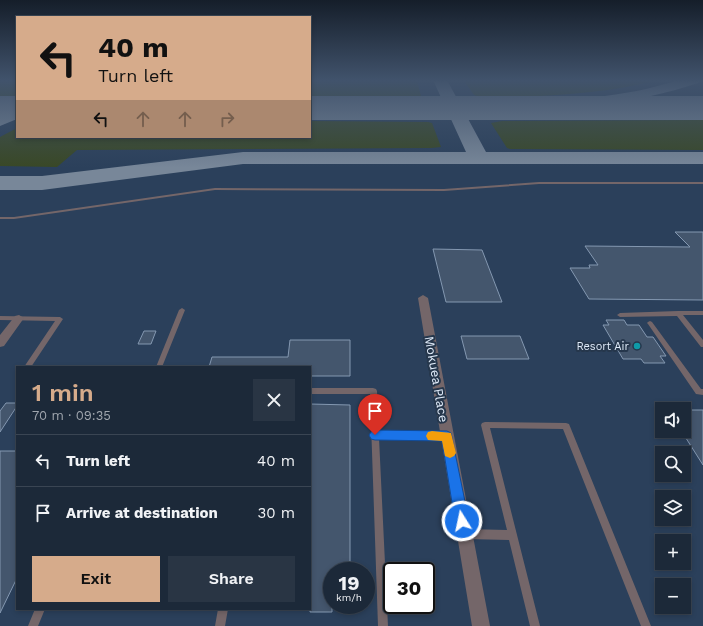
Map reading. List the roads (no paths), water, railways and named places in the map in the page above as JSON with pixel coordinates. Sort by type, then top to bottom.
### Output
[{"type":"street","name":"Mokuea Place","points":[[423,298],[481,626]]},
{"type":"street","points":[[0,343],[19,318]]},
{"type":"lane","points":[[0,218],[14,218],[216,190],[444,190],[539,183],[703,183]]},
{"type":"lane","points":[[159,366],[182,310]]},
{"type":"lane","points":[[678,313],[703,345]]},
{"type":"lane","points":[[620,315],[663,315],[678,313],[702,314]]},
{"type":"lane","points":[[0,318],[60,318],[28,366]]},
{"type":"lane","points":[[650,323],[699,392],[703,392]]},
{"type":"lane","points":[[311,391],[373,391],[384,626]]},
{"type":"lane","points":[[535,626],[486,425],[566,426],[646,626]]},
{"type":"lane","points":[[375,435],[447,436]]},
{"type":"lane","points":[[464,534],[512,535]]},
{"type":"lane","points":[[33,626],[40,610]]},
{"type":"lane","points":[[220,626],[223,610]]},
{"type":"place","name":"Resort Air","points":[[637,346]]}]
